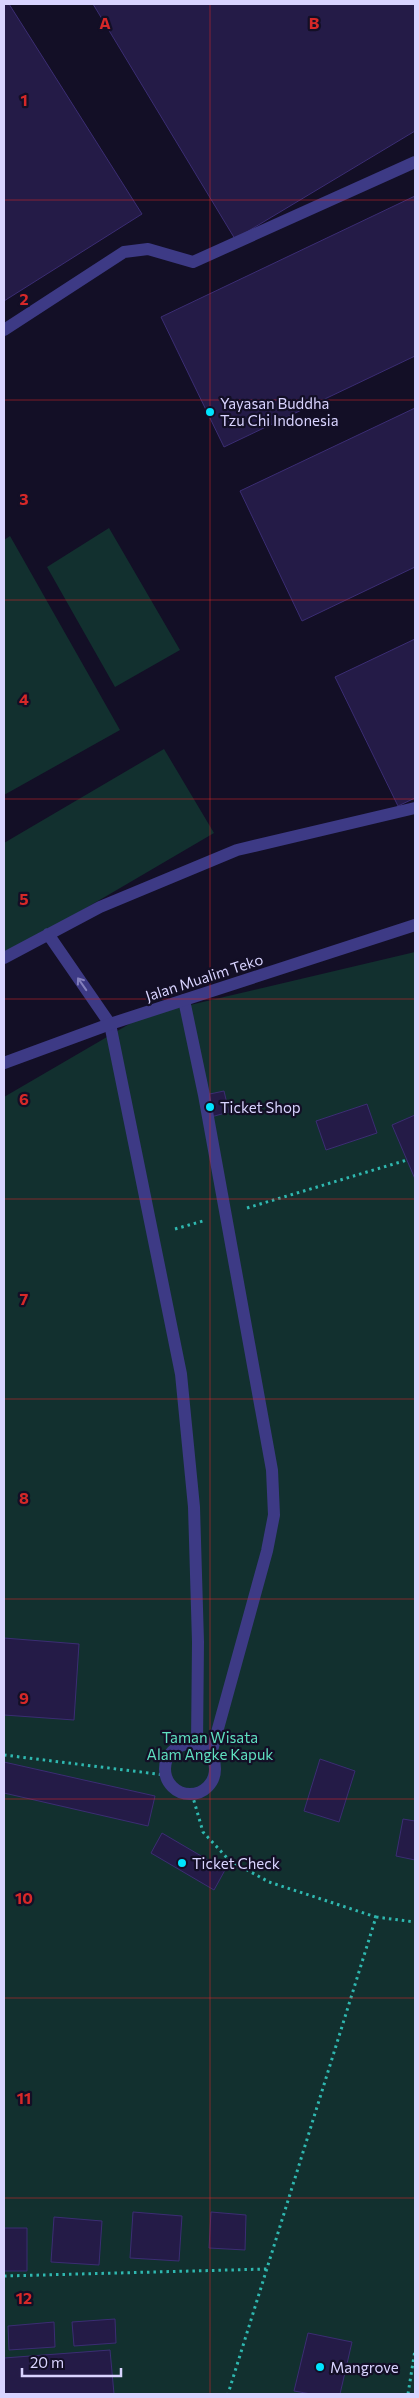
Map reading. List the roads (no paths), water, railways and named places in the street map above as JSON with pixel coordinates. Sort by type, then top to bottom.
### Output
[{"type":"street","points":[[4,330],[124,252],[148,249],[193,262],[415,162]]},
{"type":"street","points":[[4,958],[100,906],[237,850],[415,808]]},
{"type":"street","name":"Jalan Mualim Teko","points":[[4,1063],[110,1024],[415,925]]},
{"type":"street","points":[[48,934],[110,1024],[181,1374],[194,1507],[198,1642],[197,1744]]},
{"type":"street","points":[[184,1000],[204,1095],[272,1470],[274,1515],[248,1626],[211,1754],[216,1771],[208,1787],[192,1794],[175,1790],[165,1775],[167,1758],[179,1746],[197,1744],[211,1754]]},
{"type":"place","name":"Yayasan Buddha Tzu Chi Indonesia","points":[[210,412]]},
{"type":"place","name":"Ticket Shop","points":[[210,1107]]},
{"type":"place","name":"Ticket Check","points":[[182,1863]]},
{"type":"place","name":"Mangrove","points":[[320,2367]]},
{"type":"park label","name":"Taman Wisata Alam Angke Kapuk","points":[[210,1746]]}]
